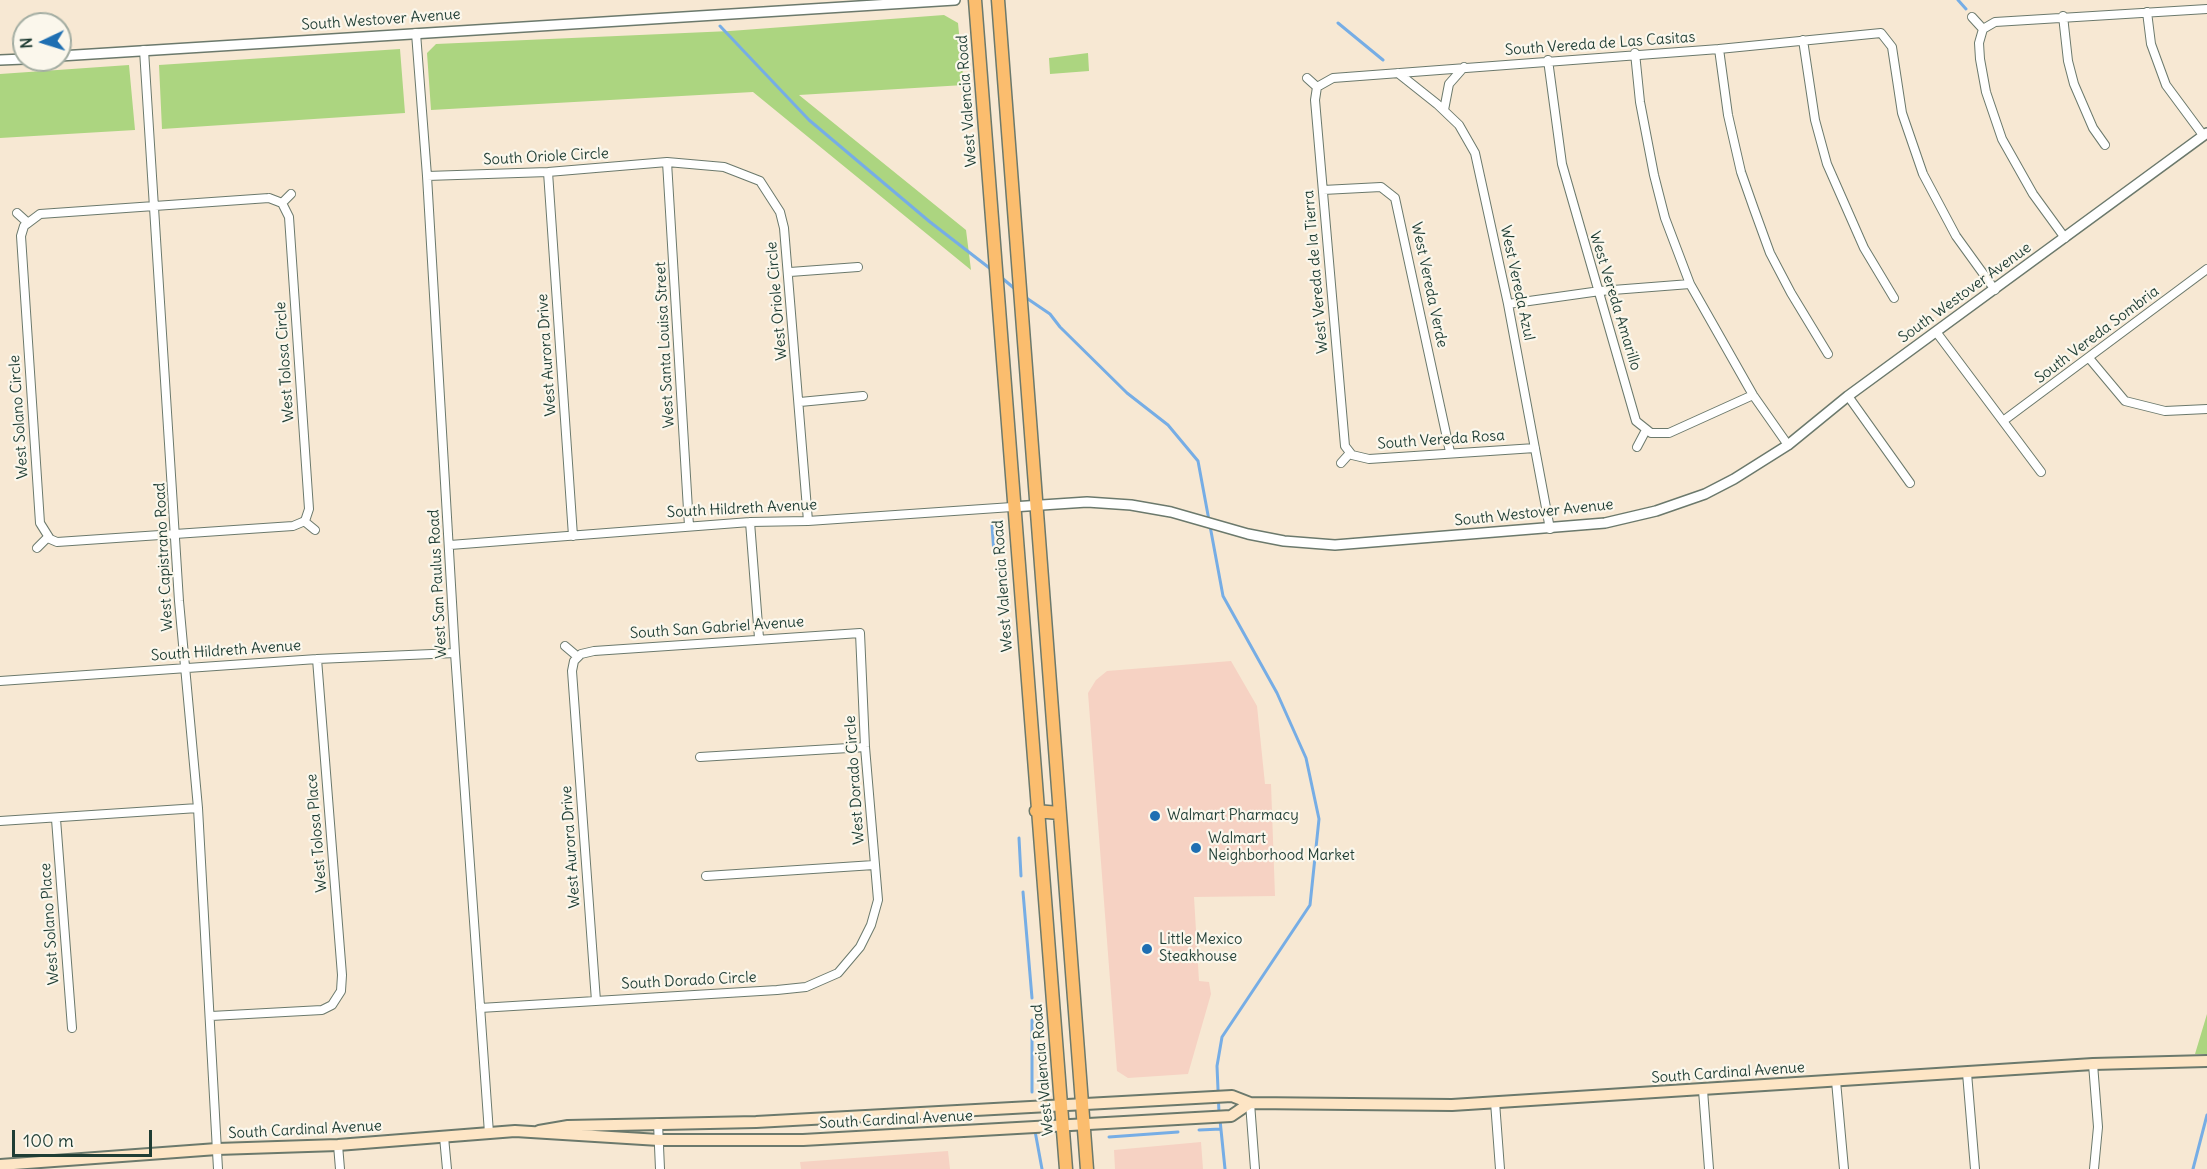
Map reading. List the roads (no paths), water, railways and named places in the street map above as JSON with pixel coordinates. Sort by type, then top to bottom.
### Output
[{"type":"main road","name":"West Valencia Road","points":[[975,0],[1012,507],[1066,1169]]},
{"type":"main road","points":[[998,0],[1035,506],[1088,1169]]},
{"type":"main road","points":[[1036,811],[1059,813]]},
{"type":"main road","name":"South Cardinal Avenue","points":[[0,1165],[216,1149],[338,1145],[539,1131],[568,1126],[802,1120],[1230,1096],[1250,1103],[1414,1106],[1703,1090],[2093,1064],[2207,1060]]},
{"type":"main road","name":"South Cardinal Avenue","points":[[539,1131],[568,1136],[659,1140],[803,1140],[1231,1116],[1250,1103]]},
{"type":"street","name":"South Westover Avenue","points":[[72,55],[956,0]]},
{"type":"street","points":[[2065,238],[2027,185],[2002,139],[1986,92],[1980,58],[1979,43],[1983,29],[1995,22],[2063,16],[2207,9]]},
{"type":"street","points":[[2147,12],[2151,44],[2166,85],[2205,134]]},
{"type":"street","points":[[2063,16],[2068,61],[2074,84],[2093,128],[2105,145]]},
{"type":"street","points":[[1972,17],[1983,29]]},
{"type":"street","name":"South Vereda de Las Casitas","points":[[1317,87],[1333,78],[1635,53],[1719,49],[1877,32],[1885,36],[1892,46],[1902,113],[1923,174],[1956,236],[1995,290]]},
{"type":"street","name":"West San Paulus Road","points":[[416,33],[427,176],[455,653],[489,1133]]},
{"type":"street","points":[[1803,40],[1815,120],[1827,164],[1864,248],[1894,298]]},
{"type":"street","points":[[1719,49],[1728,116],[1741,172],[1754,209],[1775,263],[1828,354]]},
{"type":"street","name":"West Capistrano Road","points":[[144,50],[185,670],[198,808],[218,1169]]},
{"type":"street","points":[[1635,53],[1640,102],[1654,175],[1665,218],[1690,284],[1753,396],[1788,445]]},
{"type":"street","name":"West Vereda Amarillo","points":[[1548,60],[1562,165],[1633,412],[1636,421],[1646,430]]},
{"type":"street","points":[[1444,110],[1449,84],[1464,67]]},
{"type":"street","name":"West Vereda Azul","points":[[1398,73],[1459,125],[1475,153],[1508,304],[1550,529]]},
{"type":"street","points":[[1307,78],[1317,87]]},
{"type":"street","name":"West Vereda de la Tierra","points":[[1317,87],[1315,100],[1343,441],[1350,453]]},
{"type":"street","name":"South Westover Avenue","points":[[1035,506],[1088,502],[1131,505],[1184,516],[1248,534],[1284,541],[1335,545],[1550,529],[1605,523],[1656,511],[1698,496],[1734,479],[1788,445],[1848,396],[1937,333],[2205,134]]},
{"type":"street","name":"South Oriole Circle","points":[[427,176],[548,172],[667,162]]},
{"type":"street","name":"West Oriole Circle","points":[[667,162],[724,167],[760,181],[780,212],[790,272],[808,521]]},
{"type":"street","name":"West Santa Louisa Street","points":[[667,162],[689,526]]},
{"type":"street","name":"West Aurora Drive","points":[[548,172],[573,536]]},
{"type":"street","name":"West Vereda Verde","points":[[1323,190],[1381,187],[1395,198],[1450,452]]},
{"type":"street","points":[[17,213],[28,223],[40,214],[269,198],[282,203],[291,194]]},
{"type":"street","name":"West Tolosa Circle","points":[[282,203],[290,217],[309,509],[304,521]]},
{"type":"street","name":"West Solano Circle","points":[[28,223],[22,232],[22,248],[40,524],[48,537]]},
{"type":"street","points":[[790,272],[858,267]]},
{"type":"street","name":"South Vereda Sombria","points":[[2003,421],[2207,269]]},
{"type":"street","points":[[1508,304],[1600,291],[1690,284]]},
{"type":"street","points":[[1937,333],[2041,472]]},
{"type":"street","points":[[2089,358],[2125,401],[2165,411],[2207,409]]},
{"type":"street","points":[[800,402],[863,396]]},
{"type":"street","points":[[1637,447],[1646,430],[1658,434],[1670,433],[1753,396]]},
{"type":"street","points":[[1848,396],[1910,483]]},
{"type":"street","name":"South Vereda Rosa","points":[[1350,453],[1369,459],[1535,448]]},
{"type":"street","points":[[1341,463],[1350,453]]},
{"type":"street","name":"South Hildreth Avenue","points":[[450,545],[689,526],[808,521],[1035,506]]},
{"type":"street","points":[[37,548],[48,537],[57,542],[296,526],[304,521],[315,530]]},
{"type":"street","points":[[750,522],[759,638]]},
{"type":"street","name":"South San Gabriel Avenue","points":[[578,657],[594,651],[759,638],[860,633]]},
{"type":"street","name":"West Dorado Circle","points":[[860,633],[865,747],[878,900],[871,925]]},
{"type":"street","points":[[565,646],[578,657]]},
{"type":"street","name":"South Hildreth Avenue","points":[[0,681],[185,670],[317,659],[455,653]]},
{"type":"street","name":"West Aurora Drive","points":[[578,657],[572,671],[596,1000]]},
{"type":"street","name":"West Tolosa Place","points":[[211,1016],[322,1010],[335,1002],[341,991],[342,975],[317,659]]},
{"type":"street","points":[[700,757],[865,747]]},
{"type":"street","points":[[0,821],[198,808]]},
{"type":"street","name":"West Solano Place","points":[[56,819],[72,1028]]},
{"type":"street","points":[[706,876],[874,864]]},
{"type":"street","name":"South Dorado Circle","points":[[480,1008],[806,987],[838,974],[860,947],[871,925]]},
{"type":"street","points":[[2093,1064],[2098,1127],[2094,1169]]},
{"type":"street","points":[[1967,1073],[1974,1169]]},
{"type":"street","points":[[1836,1081],[1844,1169]]},
{"type":"street","points":[[1703,1090],[1709,1169]]},
{"type":"street","points":[[1495,1102],[1500,1169]]},
{"type":"street","points":[[1250,1103],[1255,1169]]},
{"type":"street","points":[[658,1124],[660,1169]]},
{"type":"street","points":[[444,1137],[447,1169]]},
{"type":"street","points":[[338,1145],[340,1169]]},
{"type":"waterway","points":[[1958,0],[1966,9]]},
{"type":"waterway","points":[[1338,23],[1383,60]]},
{"type":"waterway","points":[[720,26],[809,120],[930,222],[992,270]]},
{"type":"waterway","points":[[1002,278],[1015,289]]},
{"type":"waterway","points":[[1025,297],[1050,314],[1060,327],[1127,393],[1168,425],[1198,461],[1223,596],[1277,693],[1306,758],[1319,819],[1310,905],[1222,1037],[1217,1066],[1219,1113]]},
{"type":"waterway","points":[[994,521],[992,525],[994,554]]},
{"type":"waterway","points":[[1019,838],[1021,876]]},
{"type":"waterway","points":[[1023,892],[1032,998]]},
{"type":"waterway","points":[[1032,1020],[1032,1092]]},
{"type":"waterway","points":[[2193,1169],[2207,1115]]},
{"type":"waterway","points":[[1220,1120],[1225,1169]]},
{"type":"waterway","points":[[1199,1130],[1221,1129]]},
{"type":"waterway","points":[[1035,1131],[1042,1169]]},
{"type":"waterway","points":[[1109,1137],[1178,1132]]},
{"type":"place","name":"Walmart Pharmacy","points":[[1155,816]]},
{"type":"place","name":"Walmart Neighborhood Market","points":[[1196,848]]},
{"type":"place","name":"Little Mexico Steakhouse","points":[[1147,949]]}]
